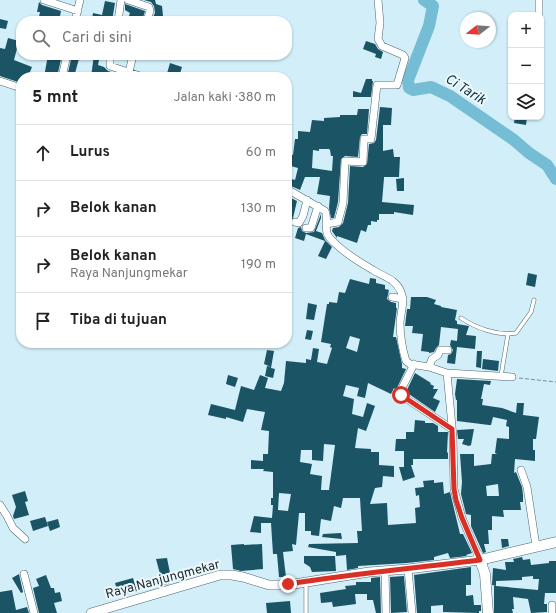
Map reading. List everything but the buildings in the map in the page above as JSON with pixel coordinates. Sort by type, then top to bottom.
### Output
[{"type":"main road","name":"Raya Nanjungmekar","points":[[479,557],[556,542]]},
{"type":"main road","points":[[479,557],[485,574],[488,613]]},
{"type":"street","points":[[44,0],[78,11]]},
{"type":"street","points":[[76,16],[80,0]]},
{"type":"street","points":[[119,16],[121,0]]},
{"type":"street","points":[[128,0],[149,7],[150,11],[148,16]]},
{"type":"street","points":[[326,224],[338,222],[343,203],[345,160],[363,162],[364,139],[371,138],[377,85],[398,85],[405,58],[403,55],[382,46],[378,39],[380,23],[378,0]]},
{"type":"street","points":[[539,0],[539,12]]},
{"type":"street","points":[[63,72],[66,60]]},
{"type":"street","points":[[110,60],[110,66],[129,72],[132,60]]},
{"type":"street","points":[[0,80],[16,86]]},
{"type":"street","points":[[292,192],[326,212],[327,231],[330,238],[341,248],[363,264],[396,282],[403,299],[400,320],[402,346],[406,361],[447,373],[512,378]]},
{"type":"street","points":[[295,222],[299,224],[303,216],[307,200]]},
{"type":"street","points":[[306,228],[311,228],[318,206]]},
{"type":"street","points":[[392,298],[403,299]]},
{"type":"street","points":[[429,367],[432,359],[438,355],[440,350],[448,350]]},
{"type":"street","points":[[414,364],[400,392],[401,395],[452,429]]},
{"type":"street","points":[[447,373],[452,429],[454,489],[462,518],[479,557]]},
{"type":"street","points":[[521,470],[527,487],[536,546]]},
{"type":"street","points":[[0,505],[13,528],[25,539]]},
{"type":"street","name":"Raya Nanjungmekar","points":[[91,613],[220,576],[232,575],[243,577],[269,585],[288,584],[408,569],[479,557]]},
{"type":"street","points":[[408,569],[412,613]]},
{"type":"street","points":[[385,571],[386,613]]},
{"type":"street","points":[[24,574],[34,613]]},
{"type":"lane","points":[[461,318],[484,330],[508,334],[516,333],[531,312],[534,300]]},
{"type":"lane","points":[[501,376],[508,334]]},
{"type":"lane","points":[[306,582],[306,613]]},
{"type":"path","points":[[512,378],[556,382]]},
{"type":"waterway","name":"Ci Tarik","points":[[424,0],[433,6],[429,26],[408,80],[409,88],[413,90],[431,87],[450,96],[514,140],[529,153],[547,165],[556,179]]},
{"type":"route","points":[[288,584],[369,572],[408,569],[480,560],[472,544],[456,500],[454,489],[455,479],[452,429],[401,395]]}]
